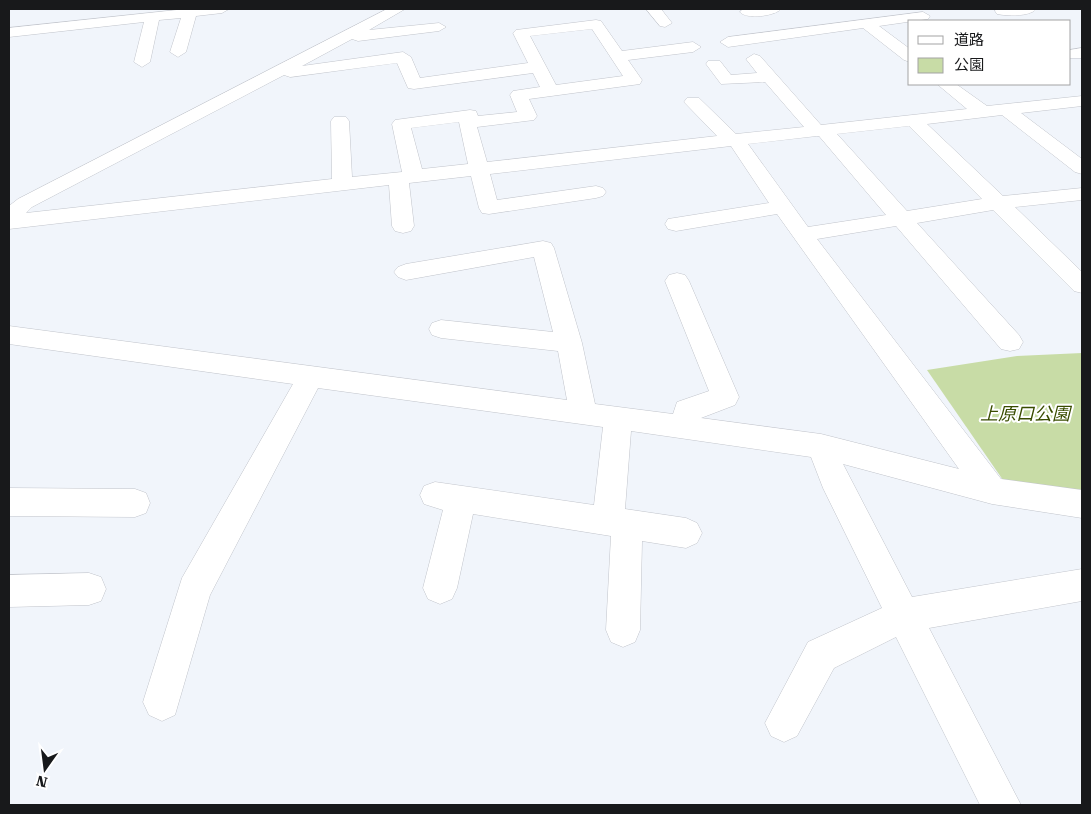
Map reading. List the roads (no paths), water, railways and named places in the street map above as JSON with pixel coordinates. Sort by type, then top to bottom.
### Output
[{"type":"street","points":[[9,33],[34,23],[76,25],[216,9]]},
{"type":"street","points":[[9,217],[25,203],[398,9]]},
{"type":"street","points":[[653,9],[665,23]]},
{"type":"street","points":[[747,12],[774,9]]},
{"type":"street","points":[[1002,11],[1029,9]]},
{"type":"street","points":[[178,52],[190,12]]},
{"type":"street","points":[[142,62],[153,16]]},
{"type":"street","points":[[728,42],[923,16]]},
{"type":"street","points":[[550,90],[521,33],[548,23],[596,24],[637,85],[550,90],[519,95],[528,116],[466,123],[489,208],[596,192]]},
{"type":"street","points":[[866,23],[908,55]]},
{"type":"street","points":[[73,41],[76,25]]},
{"type":"street","points":[[342,38],[439,27]]},
{"type":"street","points":[[618,56],[693,47]]},
{"type":"street","points":[[270,75],[403,57],[414,84],[538,68]]},
{"type":"street","points":[[754,59],[1010,342]]},
{"type":"street","points":[[714,64],[727,80],[769,77]]},
{"type":"street","points":[[946,85],[983,112]]},
{"type":"street","points":[[9,222],[342,183],[914,121],[1006,110],[1078,95]]},
{"type":"street","points":[[693,102],[734,140],[992,491]]},
{"type":"street","points":[[1006,110],[1082,168]]},
{"type":"street","points":[[403,226],[406,176],[401,124],[470,115]]},
{"type":"street","points":[[340,121],[342,183]]},
{"type":"street","points":[[914,121],[1082,285]]},
{"type":"street","points":[[802,235],[998,203],[1082,194]]},
{"type":"street","points":[[676,224],[782,207]]},
{"type":"street","points":[[406,272],[543,248],[569,343],[582,412]]},
{"type":"street","points":[[677,281],[726,397],[687,410],[688,428]]},
{"type":"street","points":[[441,329],[569,343]]},
{"type":"street","points":[[9,335],[310,378],[582,412],[822,446],[992,491],[1082,504]]},
{"type":"street","points":[[162,702],[194,590],[310,378]]},
{"type":"street","points":[[618,418],[618,522],[623,630]]},
{"type":"street","points":[[822,446],[838,488],[902,616],[1001,805]]},
{"type":"street","points":[[440,588],[448,497],[686,533]]},
{"type":"street","points":[[9,502],[136,502]]},
{"type":"street","points":[[784,723],[820,655],[902,616],[1082,586]]},
{"type":"street","points":[[9,591],[89,589]]},
{"type":"park label","name":"上原口公園","points":[[1025,413]]}]
